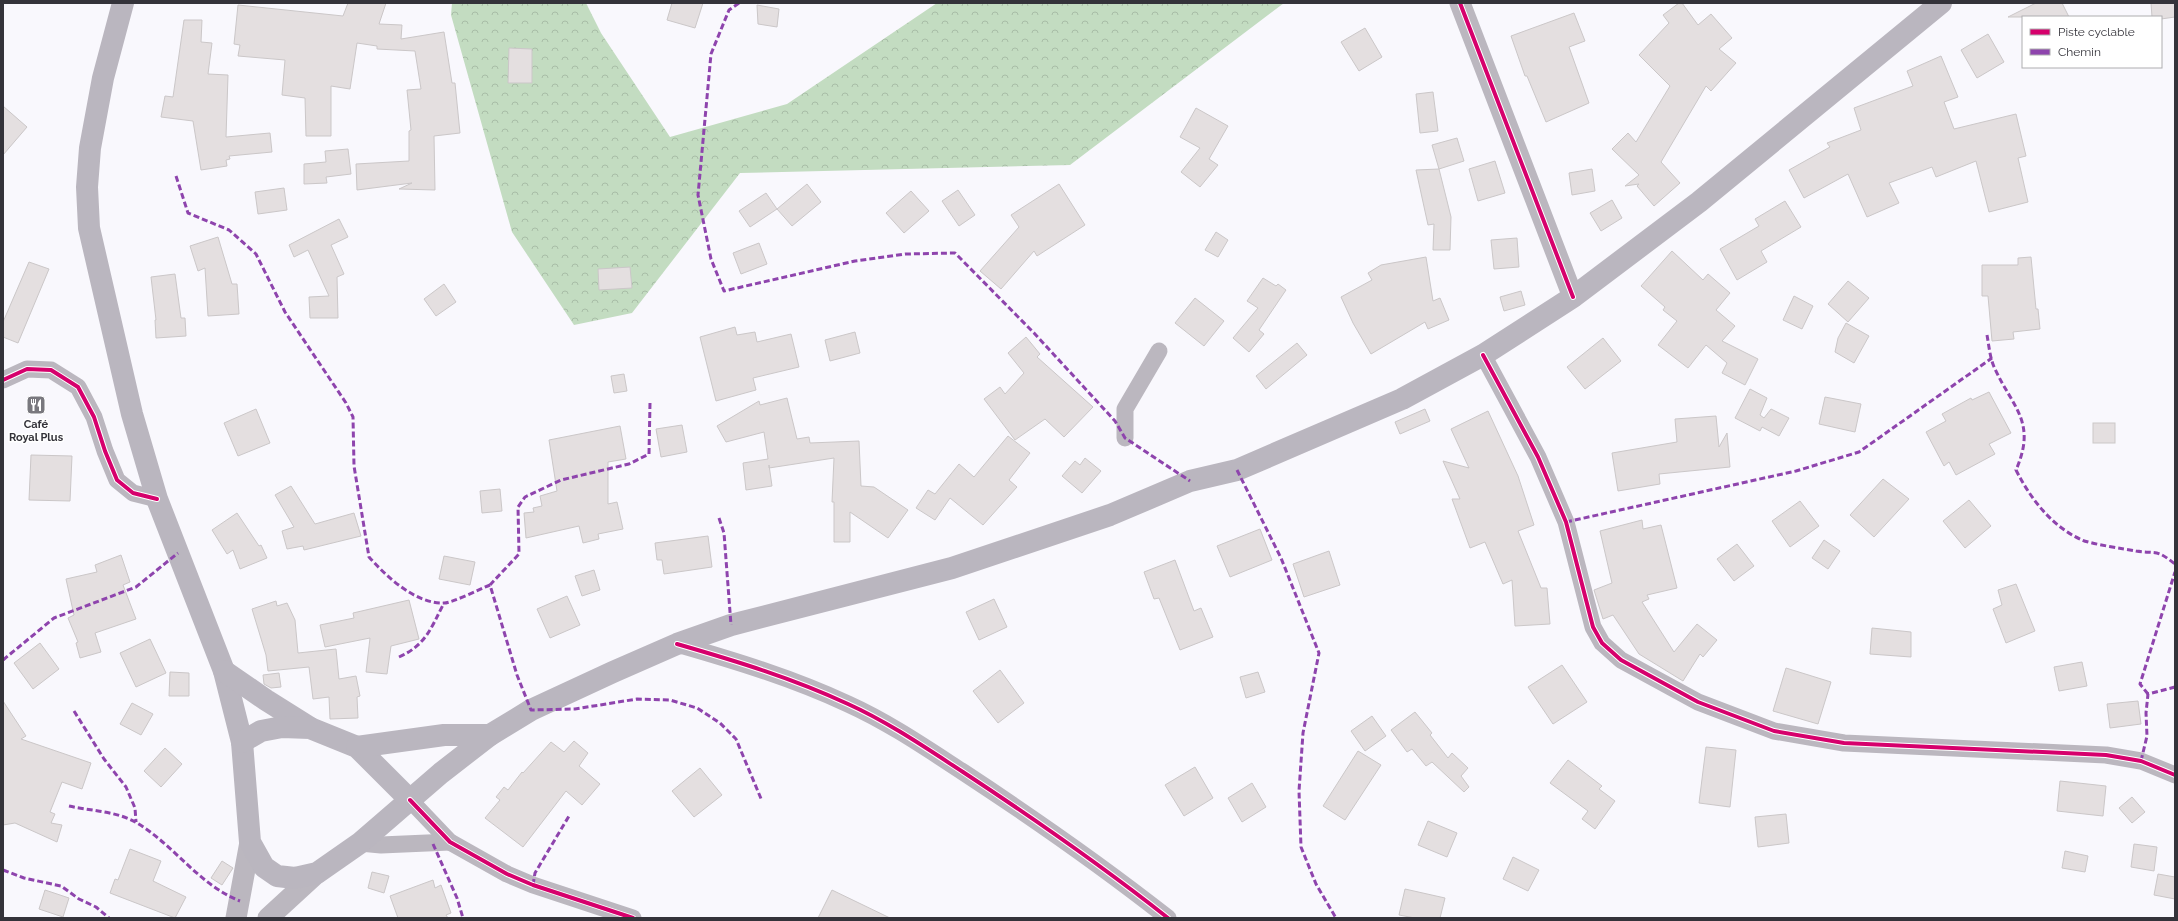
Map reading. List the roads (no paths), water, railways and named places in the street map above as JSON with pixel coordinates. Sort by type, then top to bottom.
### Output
[{"type":"main road","points":[[123,3],[104,78],[90,148],[87,187],[89,228],[132,414],[157,499],[224,671],[242,742],[250,842],[264,867],[277,876],[295,878],[317,873],[360,843],[490,735],[531,710],[677,644],[731,625],[783,610],[952,568],[1110,515],[1190,481],[1236,470],[1402,399],[1483,355],[1573,297],[1699,202],[1941,3]]},
{"type":"main road","points":[[224,671],[310,728],[357,747],[410,800]]},
{"type":"main road","points":[[242,742],[261,731],[282,727],[310,728]]},
{"type":"main road","points":[[357,747],[444,735],[490,735]]},
{"type":"street","points":[[1460,3],[1573,297]]},
{"type":"street","points":[[1125,438],[1125,409],[1159,351]]},
{"type":"street","points":[[1483,355],[1538,457],[1566,522],[1593,627],[1602,643],[1621,660],[1698,702],[1774,731],[1844,743],[2106,756],[2141,761],[2175,775]]},
{"type":"street","points":[[3,380],[27,369],[52,370],[78,387],[94,417],[105,451],[117,480],[133,493],[157,499]]},
{"type":"street","points":[[677,644],[769,671],[849,704],[908,737],[997,794],[1125,885],[1168,918]]},
{"type":"street","points":[[410,800],[450,842],[507,874],[533,885],[633,918]]},
{"type":"street","points":[[241,912],[250,842]]},
{"type":"street","points":[[360,843],[381,845],[450,842]]},
{"type":"street","points":[[268,918],[317,873]]},
{"type":"place","name":"Café Royal Plus","points":[[36,405]]}]
